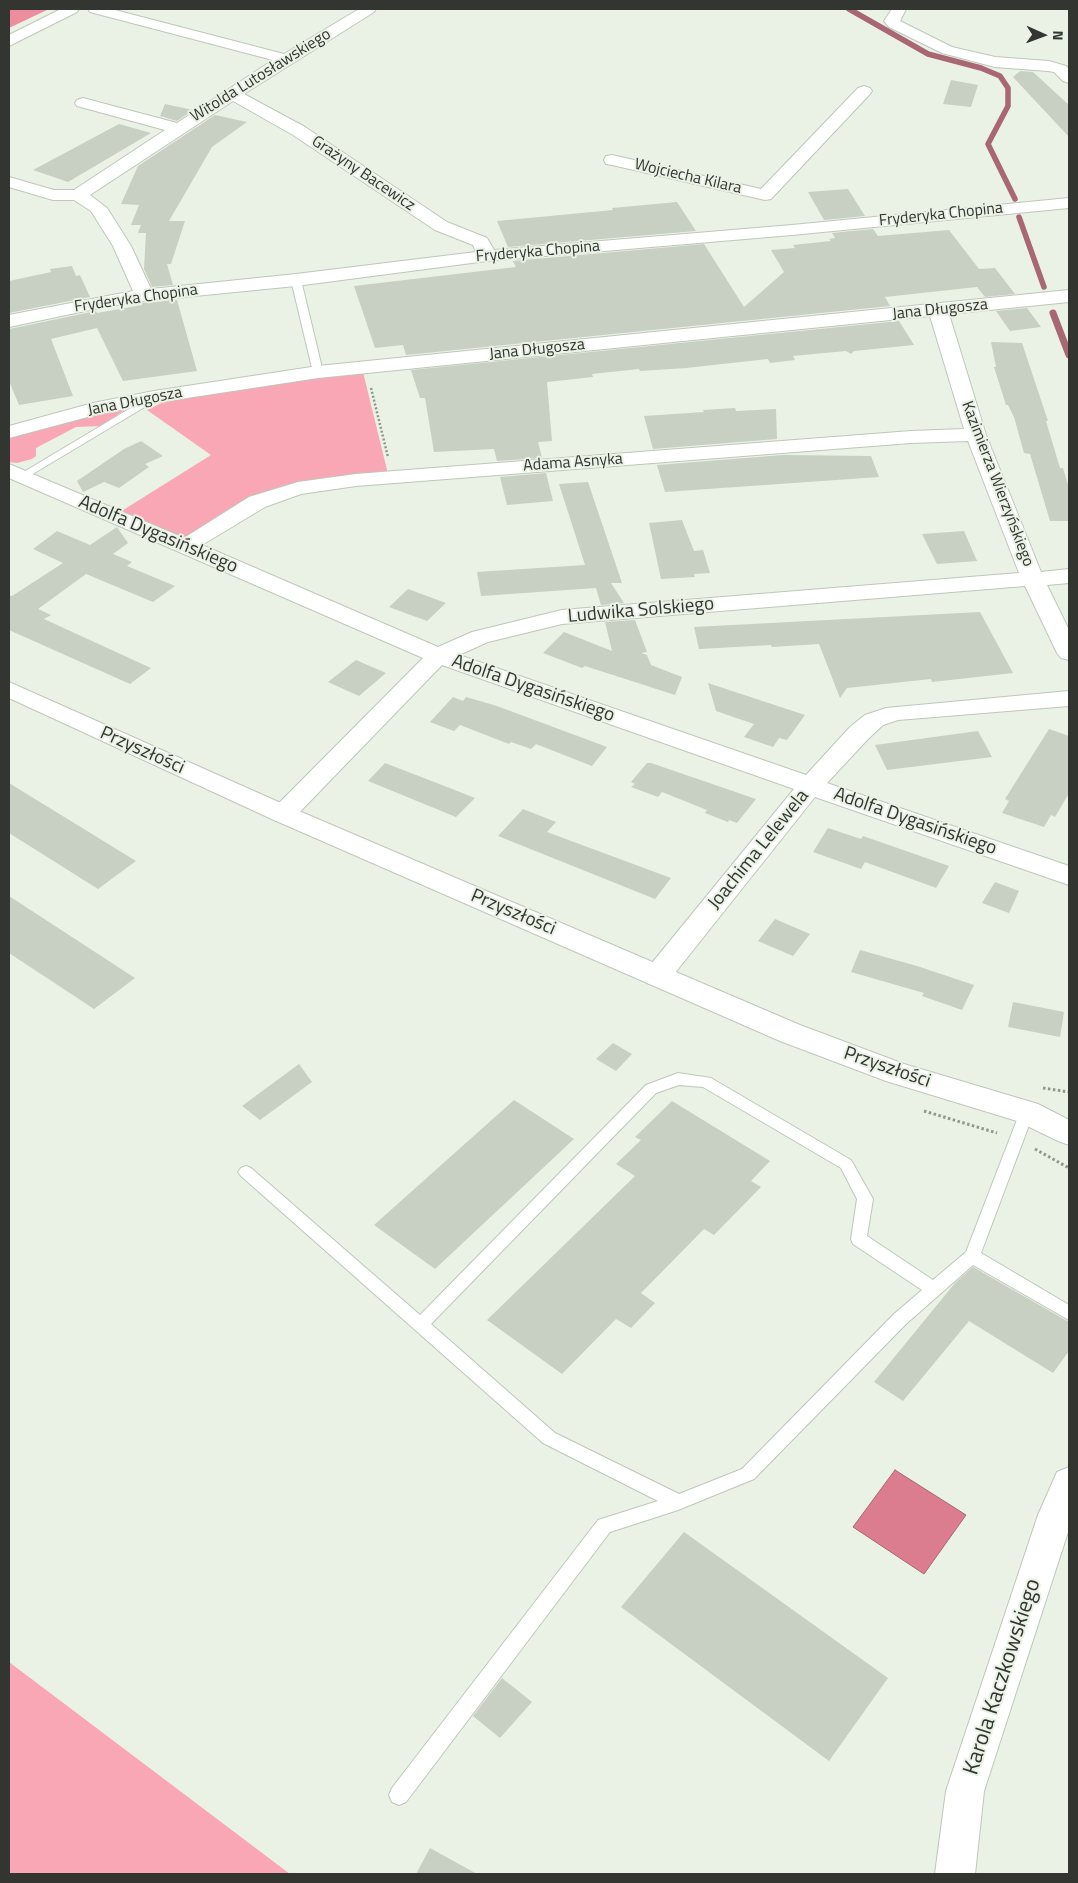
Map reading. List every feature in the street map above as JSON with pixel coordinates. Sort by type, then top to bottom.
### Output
[{"type":"street","points":[[9,41],[72,9]]},
{"type":"street","points":[[95,9],[286,59]]},
{"type":"street","name":"Witolda Lutosławskiego","points":[[78,195],[286,59],[369,9]]},
{"type":"street","points":[[899,9],[892,21],[894,24],[947,50],[995,62],[1049,66],[1060,69],[1069,78]]},
{"type":"street","name":"Wojciecha Kilara","points":[[765,195],[864,91]]},
{"type":"street","name":"Grażyny Bacewicz","points":[[233,94],[299,131],[441,226],[481,242],[487,256]]},
{"type":"street","name":"Witolda Lutosławskiego","points":[[83,103],[179,129]]},
{"type":"street","name":"Wojciecha Kilara","points":[[612,160],[765,195],[783,218]]},
{"type":"street","points":[[9,182],[53,194],[78,195],[98,208],[122,246],[144,295]]},
{"type":"street","name":"Fryderyka Chopina","points":[[9,322],[109,300],[144,295],[296,280],[783,218],[1069,203]]},
{"type":"street","name":"Jana Długosza","points":[[9,432],[93,409],[154,397],[318,372],[1069,296]]},
{"type":"street","name":"Kazimierza Wierzyńskiego","points":[[938,310],[976,435],[1032,578],[1069,653]]},
{"type":"street","name":"Adama Asnyka","points":[[184,547],[257,502],[298,488],[393,477],[911,437],[976,435]]},
{"type":"street","name":"Adolfa Dygasińskiego","points":[[16,473],[438,656],[1069,876]]},
{"type":"street","name":"Ludwika Solskiego","points":[[284,814],[438,656],[480,637],[562,617],[1069,576]]},
{"type":"street","name":"Przyszłości","points":[[9,689],[284,814],[790,1033],[896,1073],[1027,1112]]},
{"type":"street","name":"Joachima Lelewela","points":[[657,976],[811,786],[859,733],[874,720],[895,713],[1069,698]]},
{"type":"street","points":[[1027,1112],[1069,1115]]},
{"type":"street","points":[[1027,1112],[1069,1133]]},
{"type":"street","name":"Karola Kaczkowskiego","points":[[955,1874],[965,1791],[1056,1515],[1069,1484]]},
{"type":"lane","points":[[296,280],[318,372]]},
{"type":"lane","points":[[16,473],[154,397]]},
{"type":"lane","points":[[420,1325],[651,1089],[678,1079],[706,1082],[846,1164],[865,1199],[859,1239],[934,1289]]},
{"type":"lane","points":[[399,1795],[604,1526],[678,1502],[748,1474],[900,1319],[972,1256],[1027,1112]]},
{"type":"lane","points":[[246,1172],[549,1438],[678,1502]]},
{"type":"lane","points":[[972,1256],[1069,1313]]},
{"type":"path","points":[[367,368],[393,477]]},
{"type":"shaded area","points":[[9,9],[49,9],[9,28]]},
{"type":"shaded area","points":[[363,372],[388,474],[298,483],[196,543],[120,512],[211,455],[147,410],[176,396]]},
{"type":"shaded area","points":[[126,409],[101,426],[76,427],[36,448],[36,456],[32,459],[17,463],[9,462],[9,435]]},
{"type":"shaded area","points":[[895,1470],[966,1515],[924,1574],[853,1527]]},
{"type":"shaded area","points":[[9,1662],[290,1874],[9,1874]]},
{"type":"building","points":[[1020,71],[1033,72],[1069,105],[1069,137],[1013,77]]},
{"type":"building","points":[[951,80],[978,85],[971,107],[943,104]]},
{"type":"building","points":[[165,104],[193,110],[177,121],[160,116]]},
{"type":"building","points":[[215,115],[247,122],[212,147],[169,221],[185,221],[171,264],[167,264],[173,285],[152,287],[144,269],[146,233],[138,233],[141,225],[131,225],[139,205],[121,204],[138,166]]},
{"type":"building","points":[[119,124],[151,133],[68,182],[33,170]]},
{"type":"building","points":[[848,189],[865,216],[824,220],[808,192]]},
{"type":"building","points":[[677,202],[696,231],[508,247],[497,221],[613,210],[612,208]]},
{"type":"building","points":[[873,229],[878,236],[949,230],[979,269],[995,268],[1015,294],[985,297],[977,287],[885,297],[890,306],[406,355],[403,345],[375,348],[354,286],[516,267],[513,261],[704,244],[744,307],[784,272],[771,250],[795,248],[793,245],[831,241],[829,239],[835,238],[832,233]]},
{"type":"building","points":[[72,266],[76,276],[80,275],[90,297],[9,313],[9,281],[51,272],[50,269]]},
{"type":"building","points":[[177,300],[197,371],[123,381],[97,328],[51,339],[73,396],[19,405],[9,381],[9,329],[96,311],[97,313],[142,305],[142,303]]},
{"type":"building","points":[[1027,308],[1041,327],[1010,331],[996,311]]},
{"type":"building","points":[[899,321],[914,345],[854,351],[851,354],[846,351],[793,356],[795,360],[770,363],[768,359],[686,368],[640,371],[639,369],[592,374],[593,377],[547,382],[552,441],[538,442],[542,458],[497,461],[494,449],[434,452],[425,398],[420,398],[411,370]]},
{"type":"building","points":[[991,342],[1022,343],[1048,421],[1046,421],[1060,468],[1063,468],[1069,488],[1069,521],[1050,521],[1030,454],[1024,453],[1014,417],[1008,405],[1006,405],[994,367],[996,367]]},
{"type":"building","points":[[735,408],[736,411],[776,409],[777,439],[653,449],[644,416]]},
{"type":"building","points":[[141,441],[163,456],[145,464],[149,467],[119,488],[104,482],[83,492],[77,481],[124,449]]},
{"type":"building","points":[[783,455],[871,456],[879,477],[665,492],[657,465]]},
{"type":"building","points":[[546,473],[553,501],[507,505],[500,477]]},
{"type":"building","points":[[588,482],[622,583],[611,583],[624,603],[601,605],[596,588],[481,596],[477,572],[585,565],[559,484]]},
{"type":"building","points":[[682,520],[694,551],[703,550],[710,573],[694,574],[695,577],[661,579],[649,523]]},
{"type":"building","points":[[117,527],[128,543],[113,554],[132,562],[127,566],[175,586],[153,602],[86,574],[38,609],[51,615],[44,619],[151,668],[130,684],[9,630],[9,595],[12,596],[63,563],[33,549],[57,531],[90,545]]},
{"type":"building","points":[[964,531],[977,561],[937,564],[922,534]]},
{"type":"building","points":[[408,589],[446,603],[427,621],[389,607]]},
{"type":"building","points":[[980,612],[1013,673],[932,682],[931,679],[847,688],[840,698],[819,644],[699,649],[694,627]]},
{"type":"building","points":[[635,620],[647,652],[641,653],[647,655],[651,665],[682,677],[675,695],[585,666],[582,668],[543,653],[564,632],[612,651],[605,622]]},
{"type":"building","points":[[356,660],[386,673],[359,696],[328,682]]},
{"type":"building","points":[[708,683],[805,715],[787,740],[779,738],[773,747],[744,737],[754,724],[716,711]]},
{"type":"building","points":[[453,697],[463,701],[466,697],[497,706],[607,747],[592,766],[536,744],[531,749],[511,742],[509,744],[460,725],[454,731],[430,722]]},
{"type":"building","points":[[1049,729],[1069,736],[1069,793],[1055,817],[1051,815],[1044,827],[1002,813],[1009,801],[1005,799]]},
{"type":"building","points":[[978,731],[992,757],[887,770],[875,745]]},
{"type":"building","points":[[385,763],[475,798],[456,817],[368,781]]},
{"type":"building","points":[[647,763],[756,799],[737,823],[729,820],[728,822],[705,813],[707,810],[662,792],[658,797],[631,787],[635,784],[631,782]]},
{"type":"building","points":[[9,783],[136,861],[98,889],[9,833]]},
{"type":"building","points":[[523,809],[556,822],[547,832],[671,878],[655,899],[498,836]]},
{"type":"building","points":[[828,828],[861,839],[863,836],[949,866],[936,888],[865,862],[861,869],[813,852]]},
{"type":"building","points":[[995,882],[1019,891],[1009,913],[982,903]]},
{"type":"building","points":[[9,896],[135,978],[94,1009],[9,953]]},
{"type":"building","points":[[775,919],[810,934],[793,956],[758,941]]},
{"type":"building","points":[[860,950],[974,985],[962,1010],[922,996],[924,993],[851,972]]},
{"type":"building","points":[[1013,1002],[1064,1012],[1060,1037],[1008,1027]]},
{"type":"building","points":[[613,1043],[632,1054],[616,1071],[596,1059]]},
{"type":"building","points":[[299,1064],[312,1082],[260,1120],[242,1106]]},
{"type":"building","points":[[514,1100],[574,1139],[435,1269],[374,1225]]},
{"type":"building","points":[[672,1101],[770,1161],[751,1181],[761,1187],[714,1235],[704,1229],[641,1293],[655,1303],[631,1328],[616,1319],[562,1374],[487,1320],[635,1176],[616,1164],[641,1140],[635,1137]]},
{"type":"building","points":[[973,1267],[1069,1322],[1069,1351],[1053,1373],[969,1321],[903,1401],[874,1382],[955,1283]]},
{"type":"building","points":[[684,1532],[888,1678],[829,1761],[621,1607]]},
{"type":"building","points":[[502,1678],[532,1702],[500,1738],[473,1716]]},
{"type":"building","points":[[430,1848],[477,1874],[416,1874]]},
{"type":"waterway","points":[[849,9],[928,54],[981,68],[1000,76],[1008,88],[1008,106],[988,144],[1015,199]]},
{"type":"waterway","points":[[1019,217],[1044,287]]},
{"type":"waterway","points":[[1053,313],[1069,355]]}]
